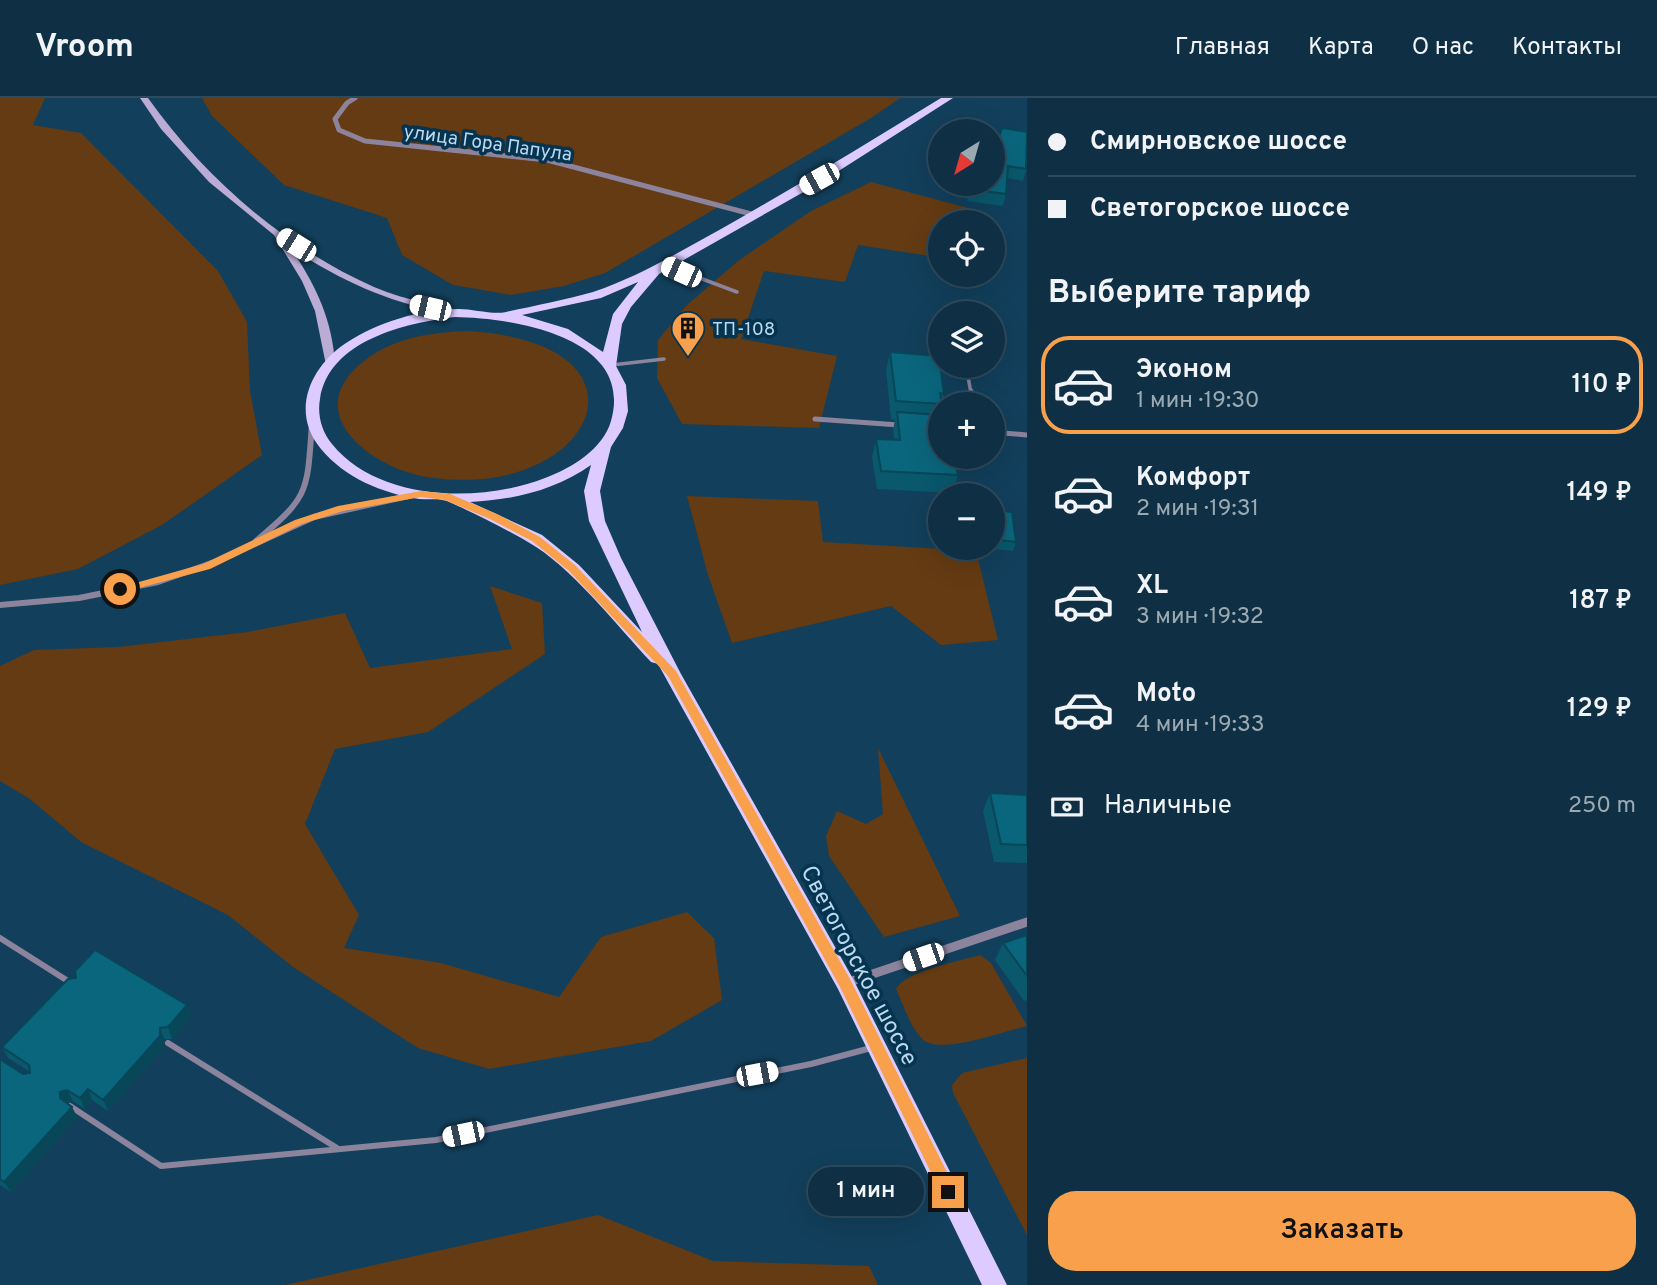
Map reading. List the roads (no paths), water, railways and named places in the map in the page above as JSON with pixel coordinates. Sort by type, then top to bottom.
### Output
[{"type":"main road","points":[[144,98],[162,126],[207,174],[276,232],[359,284],[405,302],[455,313]]},
{"type":"main road","points":[[501,315],[585,298],[660,268],[841,166],[948,98]]},
{"type":"main road","points":[[276,232],[317,296],[329,336],[330,363]]},
{"type":"main road","points":[[609,366],[609,341],[617,313],[660,268]]},
{"type":"main road","points":[[455,313],[501,315],[524,319],[564,332],[597,353],[609,366],[618,383],[622,399],[621,415],[615,431],[589,461],[546,483],[498,495],[446,497],[421,494],[375,481],[356,471],[326,447],[312,419],[314,390],[330,363],[344,350],[383,329],[430,316],[455,313]]},
{"type":"main road","name":"Светогорское шоссе","points":[[604,446],[592,491],[597,521],[672,674],[845,983],[995,1285]]},
{"type":"main road","name":"Светогорское шоссе","points":[[446,497],[493,516],[536,539],[573,569],[672,674]]},
{"type":"street","name":"улица Гора Папула","points":[[355,98],[346,103],[335,118],[339,131],[365,141],[547,160],[755,215]]},
{"type":"street","points":[[247,549],[286,516],[301,498],[307,480],[312,419]]},
{"type":"street","points":[[0,605],[101,593],[157,581],[206,566],[247,549],[299,522],[341,508],[421,494]]},
{"type":"street","points":[[845,983],[1027,922]]},
{"type":"lane","points":[[660,268],[737,292]]},
{"type":"lane","points":[[609,366],[664,359]]},
{"type":"lane","points":[[815,419],[912,426]]},
{"type":"lane","points":[[1005,433],[1027,435]]},
{"type":"lane","points":[[0,938],[76,986]]},
{"type":"lane","points":[[168,1043],[337,1148]]},
{"type":"lane","points":[[70,1106],[160,1166],[436,1140],[811,1063],[877,1046]]},
{"type":"place","name":"ТП-108","points":[[688,358]]}]
